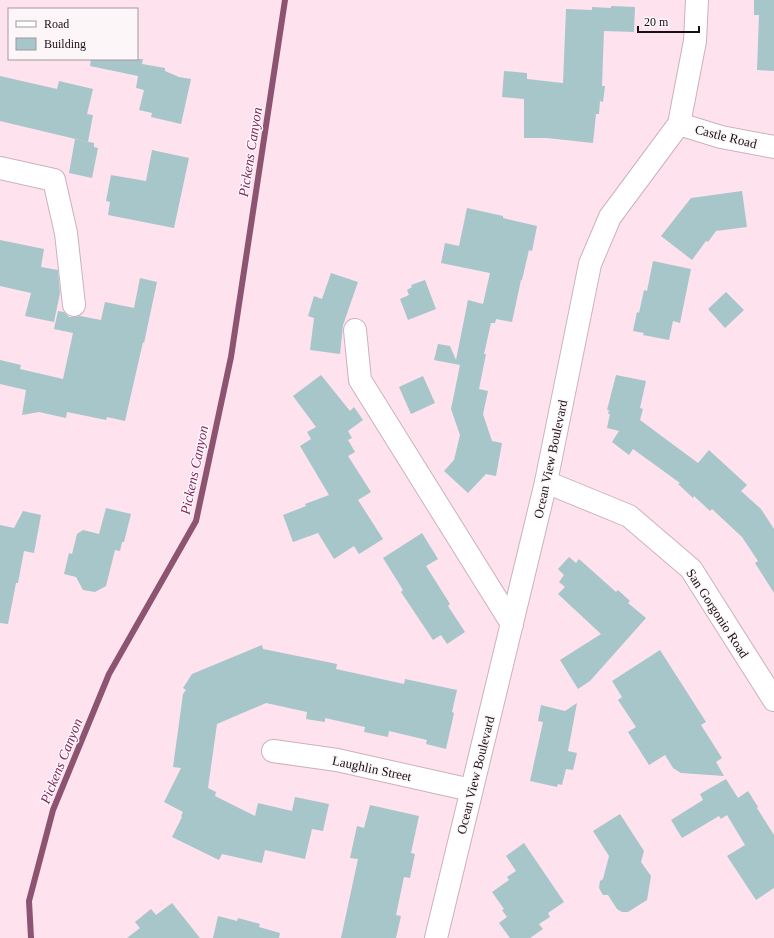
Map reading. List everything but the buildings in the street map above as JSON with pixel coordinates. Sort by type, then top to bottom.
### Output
[{"type":"street","name":"Ocean View Boulevard","points":[[436,938],[546,482],[590,264],[610,217],[679,124],[695,41],[697,0]]},
{"type":"street","name":"Castle Road","points":[[679,124],[721,137],[774,147]]},
{"type":"street","points":[[0,168],[54,180],[66,233],[74,305]]},
{"type":"street","points":[[355,330],[360,380],[512,624]]},
{"type":"street","name":"San Gorgonio Road","points":[[546,482],[629,516],[691,569],[774,700]]},
{"type":"street","name":"Laughlin Street","points":[[273,751],[337,760],[471,790]]},
{"type":"waterway","name":"Pickens Canyon","points":[[31,938],[29,901],[53,810],[109,674],[196,521],[231,357],[285,0]]}]
